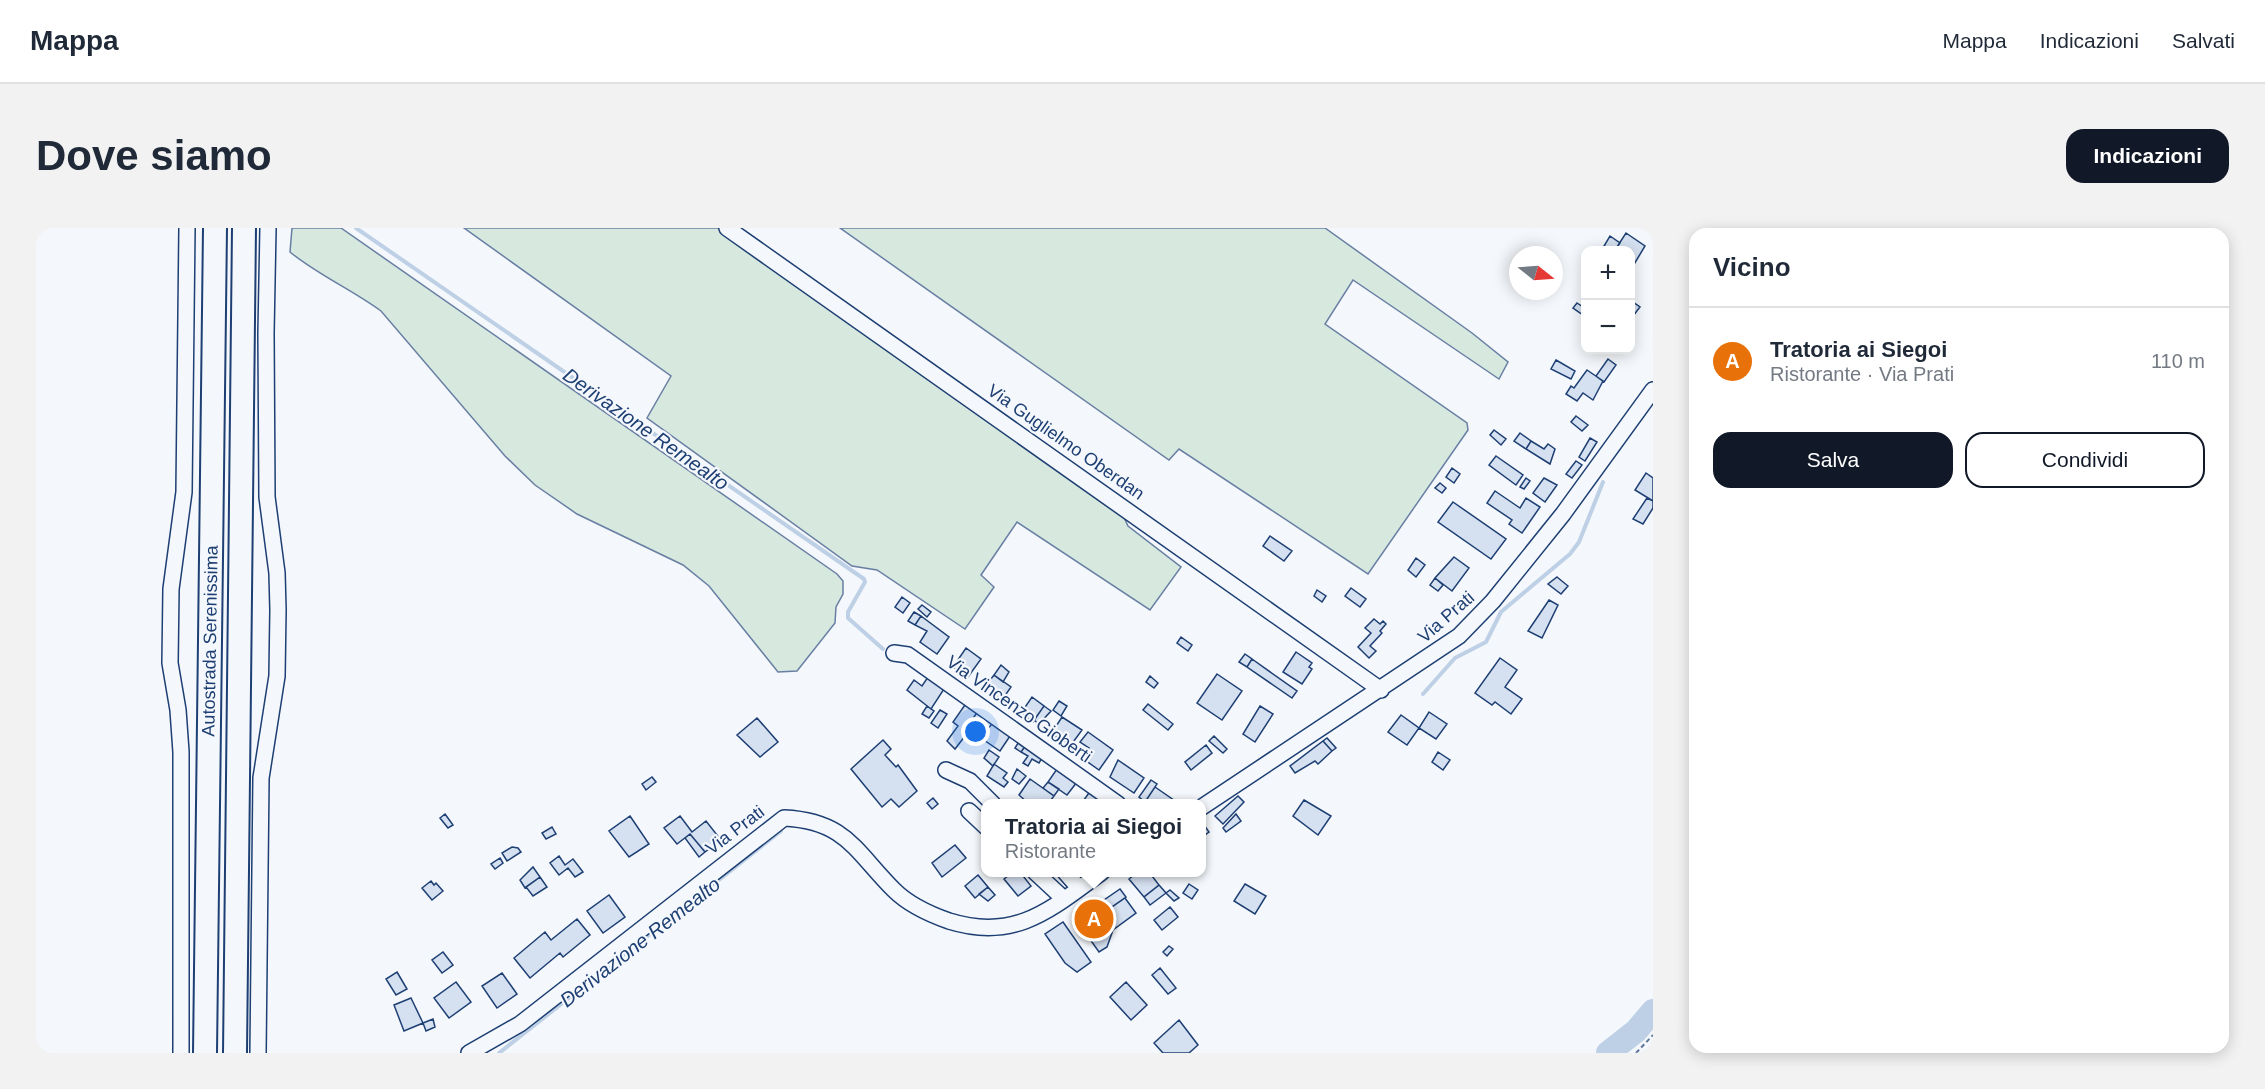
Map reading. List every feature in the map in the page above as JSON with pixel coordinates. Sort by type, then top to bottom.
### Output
[{"type":"highway","name":"Autostrada Serenissima","points":[[205,1053],[215,228]]},
{"type":"highway","name":"Autostrada Serenissima","points":[[235,1053],[244,228]]},
{"type":"street","points":[[181,1053],[181,752],[178,710],[170,663],[171,589],[184,492],[187,228]]},
{"type":"street","points":[[258,1053],[261,778],[277,676],[278,610],[275,558],[267,496],[268,228]]},
{"type":"street","name":"Via Guglielmo Oberdan","points":[[727,228],[1381,690]]},
{"type":"street","name":"Via Prati","points":[[1206,804],[1459,636],[1493,601],[1563,514],[1653,390]]},
{"type":"street","points":[[268,574],[275,558]]},
{"type":"street","name":"Via Vincenzo Gioberti","points":[[894,653],[908,655],[1111,799]]},
{"type":"street","points":[[945,770],[970,781],[988,799]]},
{"type":"street","points":[[969,811],[981,822]]},
{"type":"street","name":"Via Prati","points":[[470,1053],[520,1024],[784,818],[808,819],[834,829],[853,843],[895,891],[915,907],[960,924],[1003,929],[1020,924],[1064,899],[1096,877]]},
{"type":"street","points":[[1039,877],[1064,899]]},
{"type":"street","points":[[1069,877],[1079,888]]},
{"type":"path","points":[[1636,1053],[1653,1035]]},
{"type":"shaded area","points":[[292,228],[341,228],[837,574],[843,581],[843,594],[836,607],[835,623],[797,671],[778,672],[709,586],[683,565],[577,514],[535,485],[505,456],[381,311],[290,252]]},
{"type":"shaded area","points":[[464,228],[719,228],[1121,511],[1128,526],[1181,567],[1150,610],[1017,522],[981,575],[994,587],[965,629],[877,570],[852,566],[647,418],[671,376]]},
{"type":"shaded area","points":[[840,228],[1325,228],[1472,333],[1508,362],[1499,379],[1353,280],[1325,324],[1467,423],[1468,430],[1368,574],[1179,449],[1169,460]]},
{"type":"building","points":[[1626,233],[1645,246],[1635,263],[1635,246],[1618,246]]},
{"type":"building","points":[[1610,236],[1620,243],[1618,246],[1604,246]]},
{"type":"building","points":[[1577,303],[1581,306],[1581,314],[1573,308]]},
{"type":"building","points":[[1635,304],[1640,307],[1635,314]]},
{"type":"building","points":[[1608,359],[1616,365],[1604,382],[1596,376]]},
{"type":"building","points":[[1556,360],[1575,371],[1571,379],[1551,369]]},
{"type":"building","points":[[1587,370],[1603,381],[1593,400],[1583,393],[1577,401],[1566,394],[1571,386],[1574,388]]},
{"type":"building","points":[[1576,416],[1588,425],[1582,431],[1571,422]]},
{"type":"building","points":[[1494,430],[1506,439],[1501,445],[1490,435]]},
{"type":"building","points":[[1520,433],[1531,441],[1526,449],[1514,441]]},
{"type":"building","points":[[1590,438],[1597,442],[1585,461],[1579,457]]},
{"type":"building","points":[[1531,441],[1544,449],[1548,444],[1555,449],[1550,464],[1526,449]]},
{"type":"building","points":[[1496,456],[1523,475],[1516,485],[1489,465]]},
{"type":"building","points":[[1576,461],[1582,465],[1572,478],[1566,474]]},
{"type":"building","points":[[1452,468],[1460,474],[1454,483],[1446,477]]},
{"type":"building","points":[[1646,473],[1653,478],[1653,501],[1635,490]]},
{"type":"building","points":[[1526,478],[1530,481],[1524,489],[1520,487]]},
{"type":"building","points":[[1544,478],[1557,485],[1545,502],[1533,493]]},
{"type":"building","points":[[1440,483],[1446,488],[1442,493],[1435,488]]},
{"type":"building","points":[[1495,491],[1520,508],[1526,498],[1540,507],[1522,533],[1509,524],[1512,520],[1487,503]]},
{"type":"building","points":[[1647,498],[1653,501],[1653,508],[1643,524],[1633,519]]},
{"type":"building","points":[[1453,502],[1506,539],[1491,559],[1438,522]]},
{"type":"building","points":[[1270,536],[1292,551],[1284,561],[1263,546]]},
{"type":"building","points":[[1454,557],[1469,568],[1452,591],[1435,578]]},
{"type":"building","points":[[1416,558],[1425,565],[1416,577],[1408,570]]},
{"type":"building","points":[[1557,577],[1568,586],[1561,594],[1548,584]]},
{"type":"building","points":[[1435,578],[1443,585],[1438,591],[1430,585]]},
{"type":"building","points":[[1351,588],[1366,599],[1360,607],[1345,596]]},
{"type":"building","points":[[1317,590],[1326,596],[1322,602],[1314,596]]},
{"type":"building","points":[[902,597],[910,603],[903,613],[895,607]]},
{"type":"building","points":[[1549,600],[1558,605],[1542,638],[1528,631]]},
{"type":"building","points":[[922,605],[931,612],[927,617],[918,609]]},
{"type":"building","points":[[914,612],[921,616],[915,625],[908,621]]},
{"type":"building","points":[[921,616],[949,637],[937,654],[920,642],[927,631],[915,625]]},
{"type":"building","points":[[1374,619],[1380,624],[1383,621],[1386,624],[1380,631],[1382,633],[1370,646],[1376,651],[1369,658],[1358,647],[1371,633],[1365,628]]},
{"type":"building","points":[[1181,637],[1192,645],[1188,651],[1177,643]]},
{"type":"building","points":[[966,648],[981,659],[968,677],[953,667]]},
{"type":"building","points":[[1296,652],[1312,663],[1309,667],[1312,669],[1302,684],[1283,672]]},
{"type":"building","points":[[1245,654],[1252,659],[1247,667],[1239,662]]},
{"type":"building","points":[[1500,658],[1517,670],[1505,687],[1522,699],[1511,714],[1495,702],[1492,705],[1475,693]]},
{"type":"building","points":[[1252,659],[1297,691],[1292,698],[1247,667]]},
{"type":"building","points":[[1001,665],[1009,672],[1003,682],[994,675]]},
{"type":"building","points":[[930,674],[946,686],[931,709],[907,690],[914,680],[922,686]]},
{"type":"building","points":[[1217,674],[1242,691],[1222,720],[1197,703]]},
{"type":"building","points":[[994,675],[1011,687],[1002,700],[984,688]]},
{"type":"building","points":[[1150,676],[1158,683],[1154,688],[1146,682]]},
{"type":"building","points":[[1032,697],[1044,706],[1033,722],[1021,713]]},
{"type":"building","points":[[1059,701],[1067,706],[1061,716],[1053,710]]},
{"type":"building","points":[[967,702],[979,710],[969,724],[972,727],[955,749],[947,741],[958,726],[953,722]]},
{"type":"building","points":[[1148,704],[1173,724],[1168,730],[1143,710]]},
{"type":"building","points":[[927,706],[934,711],[929,718],[922,714]]},
{"type":"building","points":[[1044,706],[1051,711],[1039,724],[1034,720]]},
{"type":"building","points":[[1260,706],[1273,714],[1255,742],[1243,734]]},
{"type":"building","points":[[940,710],[947,714],[938,728],[931,723]]},
{"type":"building","points":[[1429,712],[1447,724],[1436,739],[1419,728]]},
{"type":"building","points":[[1401,715],[1419,728],[1407,745],[1388,732]]},
{"type":"building","points":[[1062,717],[1082,730],[1071,745],[1051,734]]},
{"type":"building","points":[[757,718],[778,742],[760,757],[737,735]]},
{"type":"building","points":[[994,721],[1010,736],[1000,751],[981,738]]},
{"type":"building","points":[[973,725],[982,731],[975,739],[967,733]]},
{"type":"building","points":[[1088,732],[1113,750],[1099,770],[1082,758],[1089,748],[1080,742]]},
{"type":"building","points":[[1214,736],[1227,749],[1223,753],[1209,741]]},
{"type":"building","points":[[1327,738],[1336,748],[1332,751],[1323,741]]},
{"type":"building","points":[[883,740],[891,749],[885,755],[896,767],[898,765],[917,791],[899,807],[891,799],[882,807],[851,769]]},
{"type":"building","points":[[1020,740],[1026,745],[1021,752],[1015,748]]},
{"type":"building","points":[[1323,741],[1332,751],[1318,764],[1315,761],[1295,773],[1290,766]]},
{"type":"building","points":[[1026,745],[1043,756],[1039,763],[1032,759],[1028,766],[1023,763],[1028,756],[1021,752]]},
{"type":"building","points":[[1206,745],[1212,753],[1191,770],[1185,762]]},
{"type":"building","points":[[989,750],[999,757],[993,766],[984,758]]},
{"type":"building","points":[[1438,752],[1450,760],[1443,770],[1432,762]]},
{"type":"building","points":[[1118,760],[1144,778],[1134,793],[1110,777]]},
{"type":"building","points":[[994,764],[1007,773],[1003,778],[1008,782],[1004,787],[987,776]]},
{"type":"building","points":[[1059,766],[1077,782],[1067,795],[1048,782]]},
{"type":"building","points":[[1017,769],[1026,776],[1019,784],[1012,779]]},
{"type":"building","points":[[652,777],[656,782],[646,790],[642,784]]},
{"type":"building","points":[[1030,779],[1054,796],[1052,799],[1023,799],[1019,795]]},
{"type":"building","points":[[1151,780],[1157,784],[1147,799],[1139,797]]},
{"type":"building","points":[[1048,782],[1059,789],[1054,796],[1043,788]]},
{"type":"building","points":[[1155,787],[1172,799],[1147,799]]},
{"type":"building","points":[[1091,790],[1103,799],[1085,799]]},
{"type":"building","points":[[1238,796],[1244,802],[1223,824],[1215,816]]},
{"type":"building","points":[[933,798],[938,804],[932,809],[927,803]]},
{"type":"building","points":[[1304,800],[1331,816],[1318,835],[1293,816]]},
{"type":"building","points":[[445,814],[453,825],[448,828],[440,818]]},
{"type":"building","points":[[1236,814],[1241,821],[1226,832],[1223,828]]},
{"type":"building","points":[[630,816],[649,844],[629,857],[609,831]]},
{"type":"building","points":[[680,816],[692,832],[706,821],[721,840],[705,852],[690,834],[677,844],[664,828]]},
{"type":"building","points":[[552,827],[556,834],[546,839],[542,833]]},
{"type":"building","points":[[690,834],[705,852],[699,857],[685,838]]},
{"type":"building","points":[[955,845],[966,858],[942,877],[932,863]]},
{"type":"building","points":[[512,847],[518,848],[521,852],[507,861],[502,853]]},
{"type":"building","points":[[559,856],[565,865],[573,859],[583,872],[575,877],[568,868],[559,875],[550,863]]},
{"type":"building","points":[[500,858],[503,863],[495,869],[491,864]]},
{"type":"building","points":[[533,867],[540,877],[525,888],[520,880]]},
{"type":"building","points":[[978,875],[988,887],[975,898],[965,886]]},
{"type":"building","points":[[540,877],[547,887],[533,896],[526,887]]},
{"type":"building","points":[[1024,877],[1031,886],[1018,896],[1004,879]]},
{"type":"building","points":[[1153,877],[1159,885],[1144,897],[1129,879]]},
{"type":"building","points":[[431,881],[443,891],[432,900],[422,888]]},
{"type":"building","points":[[1189,884],[1198,890],[1192,899],[1183,893]]},
{"type":"building","points":[[1245,884],[1266,896],[1255,914],[1234,901]]},
{"type":"building","points":[[1159,885],[1166,893],[1150,905],[1144,897]]},
{"type":"building","points":[[988,887],[995,895],[988,901],[979,894]]},
{"type":"building","points":[[1120,889],[1126,897],[1080,929],[1075,920]]},
{"type":"building","points":[[1170,890],[1179,898],[1174,901],[1166,893]]},
{"type":"building","points":[[609,895],[625,917],[603,933],[587,911]]},
{"type":"building","points":[[1125,898],[1136,913],[1113,930],[1107,947],[1099,952],[1082,928]]},
{"type":"building","points":[[1170,907],[1178,917],[1162,930],[1154,920]]},
{"type":"building","points":[[577,919],[590,935],[563,957],[560,953],[530,978],[514,958],[545,932],[551,940]]},
{"type":"building","points":[[1063,922],[1091,962],[1077,972],[1065,963],[1045,934]]},
{"type":"building","points":[[1169,946],[1173,949],[1167,956],[1163,952]]},
{"type":"building","points":[[443,952],[453,965],[442,973],[432,960]]},
{"type":"building","points":[[1160,968],[1176,988],[1168,994],[1152,975]]},
{"type":"building","points":[[397,972],[407,989],[396,995],[386,979]]},
{"type":"building","points":[[502,973],[517,994],[497,1008],[482,986]]},
{"type":"building","points":[[456,982],[471,1002],[449,1018],[434,998]]},
{"type":"building","points":[[1126,982],[1147,1005],[1131,1020],[1110,997]]},
{"type":"building","points":[[411,998],[423,1023],[404,1031],[394,1005]]},
{"type":"building","points":[[433,1019],[435,1027],[426,1031],[423,1023]]},
{"type":"building","points":[[1179,1020],[1198,1045],[1189,1053],[1163,1053],[1154,1043]]},
{"type":"waterway","name":"Derivazione Remealto","points":[[356,228],[864,579],[865,582],[848,612],[848,618],[883,649]]},
{"type":"waterway","points":[[1423,694],[1455,658],[1486,642],[1501,612],[1570,554],[1579,542],[1603,482]]},
{"type":"waterway","name":"Derivazione Remealto","points":[[499,1053],[781,831]]},
{"type":"waterway","points":[[1608,1053],[1636,1031],[1653,1011]]},
{"type":"place","name":"Tratoria ai Siegoi","points":[[1094,919]]}]
